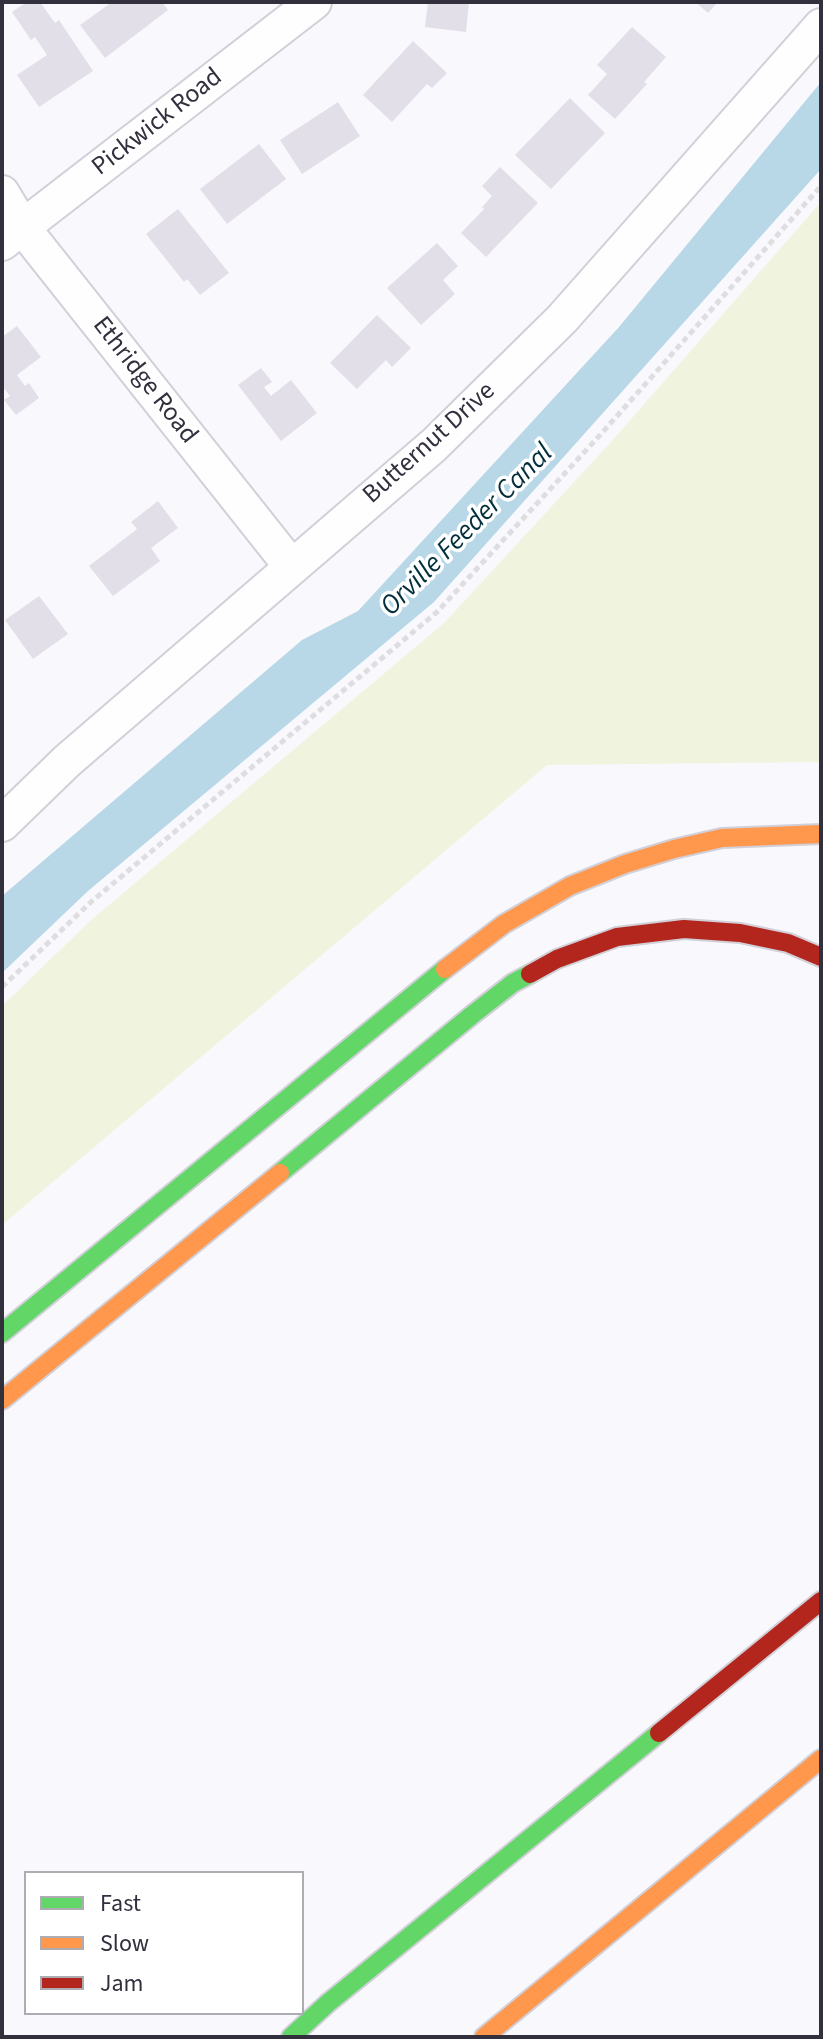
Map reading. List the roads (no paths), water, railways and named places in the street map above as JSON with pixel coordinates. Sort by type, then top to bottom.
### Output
[{"type":"highway","points":[[2,1333],[435,977],[504,924],[570,886],[674,849],[722,838],[821,834]]},
{"type":"highway","points":[[2,1400],[472,1015],[513,983],[557,959],[617,937],[684,929],[752,935],[788,943],[821,957]]},
{"type":"highway","points":[[291,2037],[328,2003],[821,1599]]},
{"type":"highway","points":[[484,2037],[821,1759]]},
{"type":"highway","points":[[771,1800],[821,1773]]},
{"type":"street","name":"Pickwick Road","points":[[12,236],[314,2]]},
{"type":"street","name":"Butternut Drive","points":[[2,824],[67,761],[434,445],[562,319],[821,26]]},
{"type":"street","name":"Ethridge Road","points":[[2,193],[12,236],[291,566]]},
{"type":"water","name":"Orville Feeder Canal","points":[[821,82],[821,169],[434,602],[88,891],[2,973],[2,896],[302,640],[358,611],[619,327]]}]
